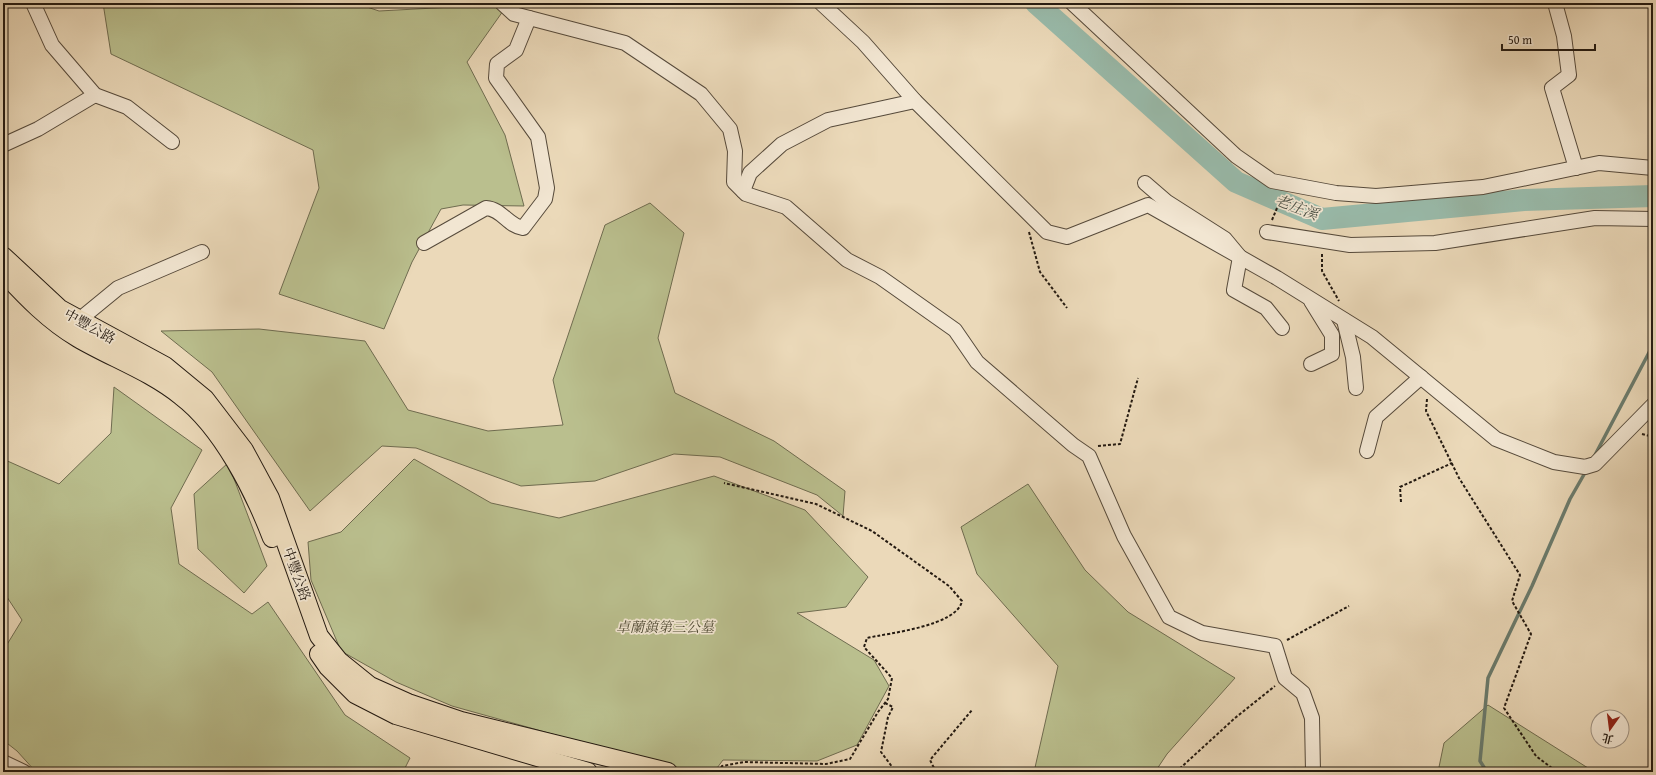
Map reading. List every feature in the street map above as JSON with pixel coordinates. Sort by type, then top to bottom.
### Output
[{"type":"main road","name":"中豐公路","points":[[3,256],[60,309],[165,366],[206,399],[244,450],[270,498],[319,636],[339,661],[370,686],[408,704],[460,720],[668,772]]},
{"type":"main road","name":"中豐公路","points":[[3,272],[34,306],[78,338],[158,380],[182,396],[201,414],[231,454],[257,503],[285,571],[313,646],[328,667],[356,694],[396,715],[588,772]]},
{"type":"street","points":[[33,3],[52,45],[95,95],[128,107],[172,142]]},
{"type":"street","points":[[502,3],[514,14],[625,43],[700,94],[730,129],[735,151],[734,182],[746,194],[786,208],[847,260],[880,277],[955,330],[977,362],[1088,456],[1124,536],[1169,617],[1202,633],[1275,646],[1285,678],[1303,693],[1312,718],[1313,772]]},
{"type":"street","points":[[821,3],[863,42],[915,101],[1047,232],[1068,237],[1148,205],[1240,257],[1372,337],[1496,439],[1554,462],[1585,467],[1595,464],[1653,405]]},
{"type":"street","points":[[1072,3],[1236,156],[1272,180],[1336,193],[1376,196],[1483,187],[1599,163],[1653,168]]},
{"type":"street","points":[[1555,3],[1564,36],[1569,75],[1552,88],[1576,168]]},
{"type":"street","points":[[424,243],[486,208],[494,209],[516,227],[523,228],[545,199],[547,188],[538,137],[496,78],[497,64],[516,50],[529,18]]},
{"type":"street","points":[[3,145],[38,129],[95,95]]},
{"type":"street","points":[[743,191],[750,173],[782,144],[828,120],[915,101]]},
{"type":"street","points":[[1144,183],[1167,202],[1225,239],[1240,257]]},
{"type":"street","points":[[1267,232],[1350,245],[1435,244],[1595,218],[1653,219]]},
{"type":"street","points":[[79,320],[118,288],[202,252]]},
{"type":"street","points":[[1240,257],[1234,290],[1266,308],[1282,328]]},
{"type":"street","points":[[1309,298],[1332,335],[1332,354],[1311,364]]},
{"type":"street","points":[[1344,320],[1353,357],[1356,388]]},
{"type":"street","points":[[1367,451],[1376,417],[1424,380]]},
{"type":"street","points":[[3,762],[24,772]]},
{"type":"path","points":[[1267,232],[1288,183]]},
{"type":"path","points":[[1028,228],[1040,272],[1067,308]]},
{"type":"path","points":[[1322,241],[1322,271],[1341,305]]},
{"type":"path","points":[[1082,451],[1094,446],[1120,444],[1138,378]]},
{"type":"path","points":[[1424,380],[1426,411],[1459,478],[1520,575],[1512,601],[1531,634],[1504,708],[1536,756],[1557,772]]},
{"type":"path","points":[[1401,502],[1400,487],[1452,463]]},
{"type":"path","points":[[719,772],[722,766],[744,762],[826,764],[850,759],[888,699],[892,678],[864,646],[867,638],[932,624],[952,616],[960,608],[962,601],[949,586],[872,530],[816,504],[724,483]]},
{"type":"path","points":[[1275,646],[1349,606]]},
{"type":"path","points":[[1176,772],[1235,718],[1285,678]]},
{"type":"path","points":[[885,703],[893,707],[888,717],[881,752],[896,772]]},
{"type":"path","points":[[936,772],[930,760],[972,710]]},
{"type":"green space","points":[[103,3],[355,3],[379,11],[508,4],[467,62],[505,135],[524,206],[463,205],[441,209],[412,262],[384,329],[279,294],[319,188],[313,150],[111,54]]},
{"type":"green space","points":[[650,203],[684,233],[658,338],[675,393],[774,441],[845,491],[843,516],[817,495],[720,457],[674,454],[595,481],[521,486],[416,448],[382,446],[310,511],[212,372],[161,331],[259,329],[365,341],[408,410],[488,431],[563,425],[553,380],[605,225]]},
{"type":"green space","points":[[114,387],[202,450],[171,508],[179,564],[252,614],[268,602],[345,715],[410,758],[403,772],[36,772],[17,751],[3,740],[3,651],[22,620],[3,591],[3,459],[59,484],[111,433]]},
{"type":"green space","name":"卓蘭鎮第三公墓","points":[[414,459],[491,503],[559,518],[714,476],[805,510],[868,577],[846,607],[797,613],[874,660],[889,686],[857,745],[817,761],[723,760],[714,772],[688,772],[452,706],[396,682],[341,651],[311,580],[308,542],[341,532]]},
{"type":"green space","points":[[228,463],[267,566],[244,593],[198,549],[194,494]]},
{"type":"green space","points":[[1028,484],[1085,570],[1128,612],[1235,678],[1167,754],[1155,772],[1034,772],[1058,666],[977,574],[961,527]]},
{"type":"green space","points":[[1488,705],[1588,768],[1581,772],[1438,772],[1444,743]]},
{"type":"waterway","name":"老庄溪","points":[[1036,3],[1236,182],[1322,219],[1524,200],[1653,196]]},
{"type":"waterway","points":[[1595,455],[1653,345]]},
{"type":"waterway","points":[[1487,772],[1480,761],[1488,678],[1532,586],[1570,499],[1586,471]]}]
